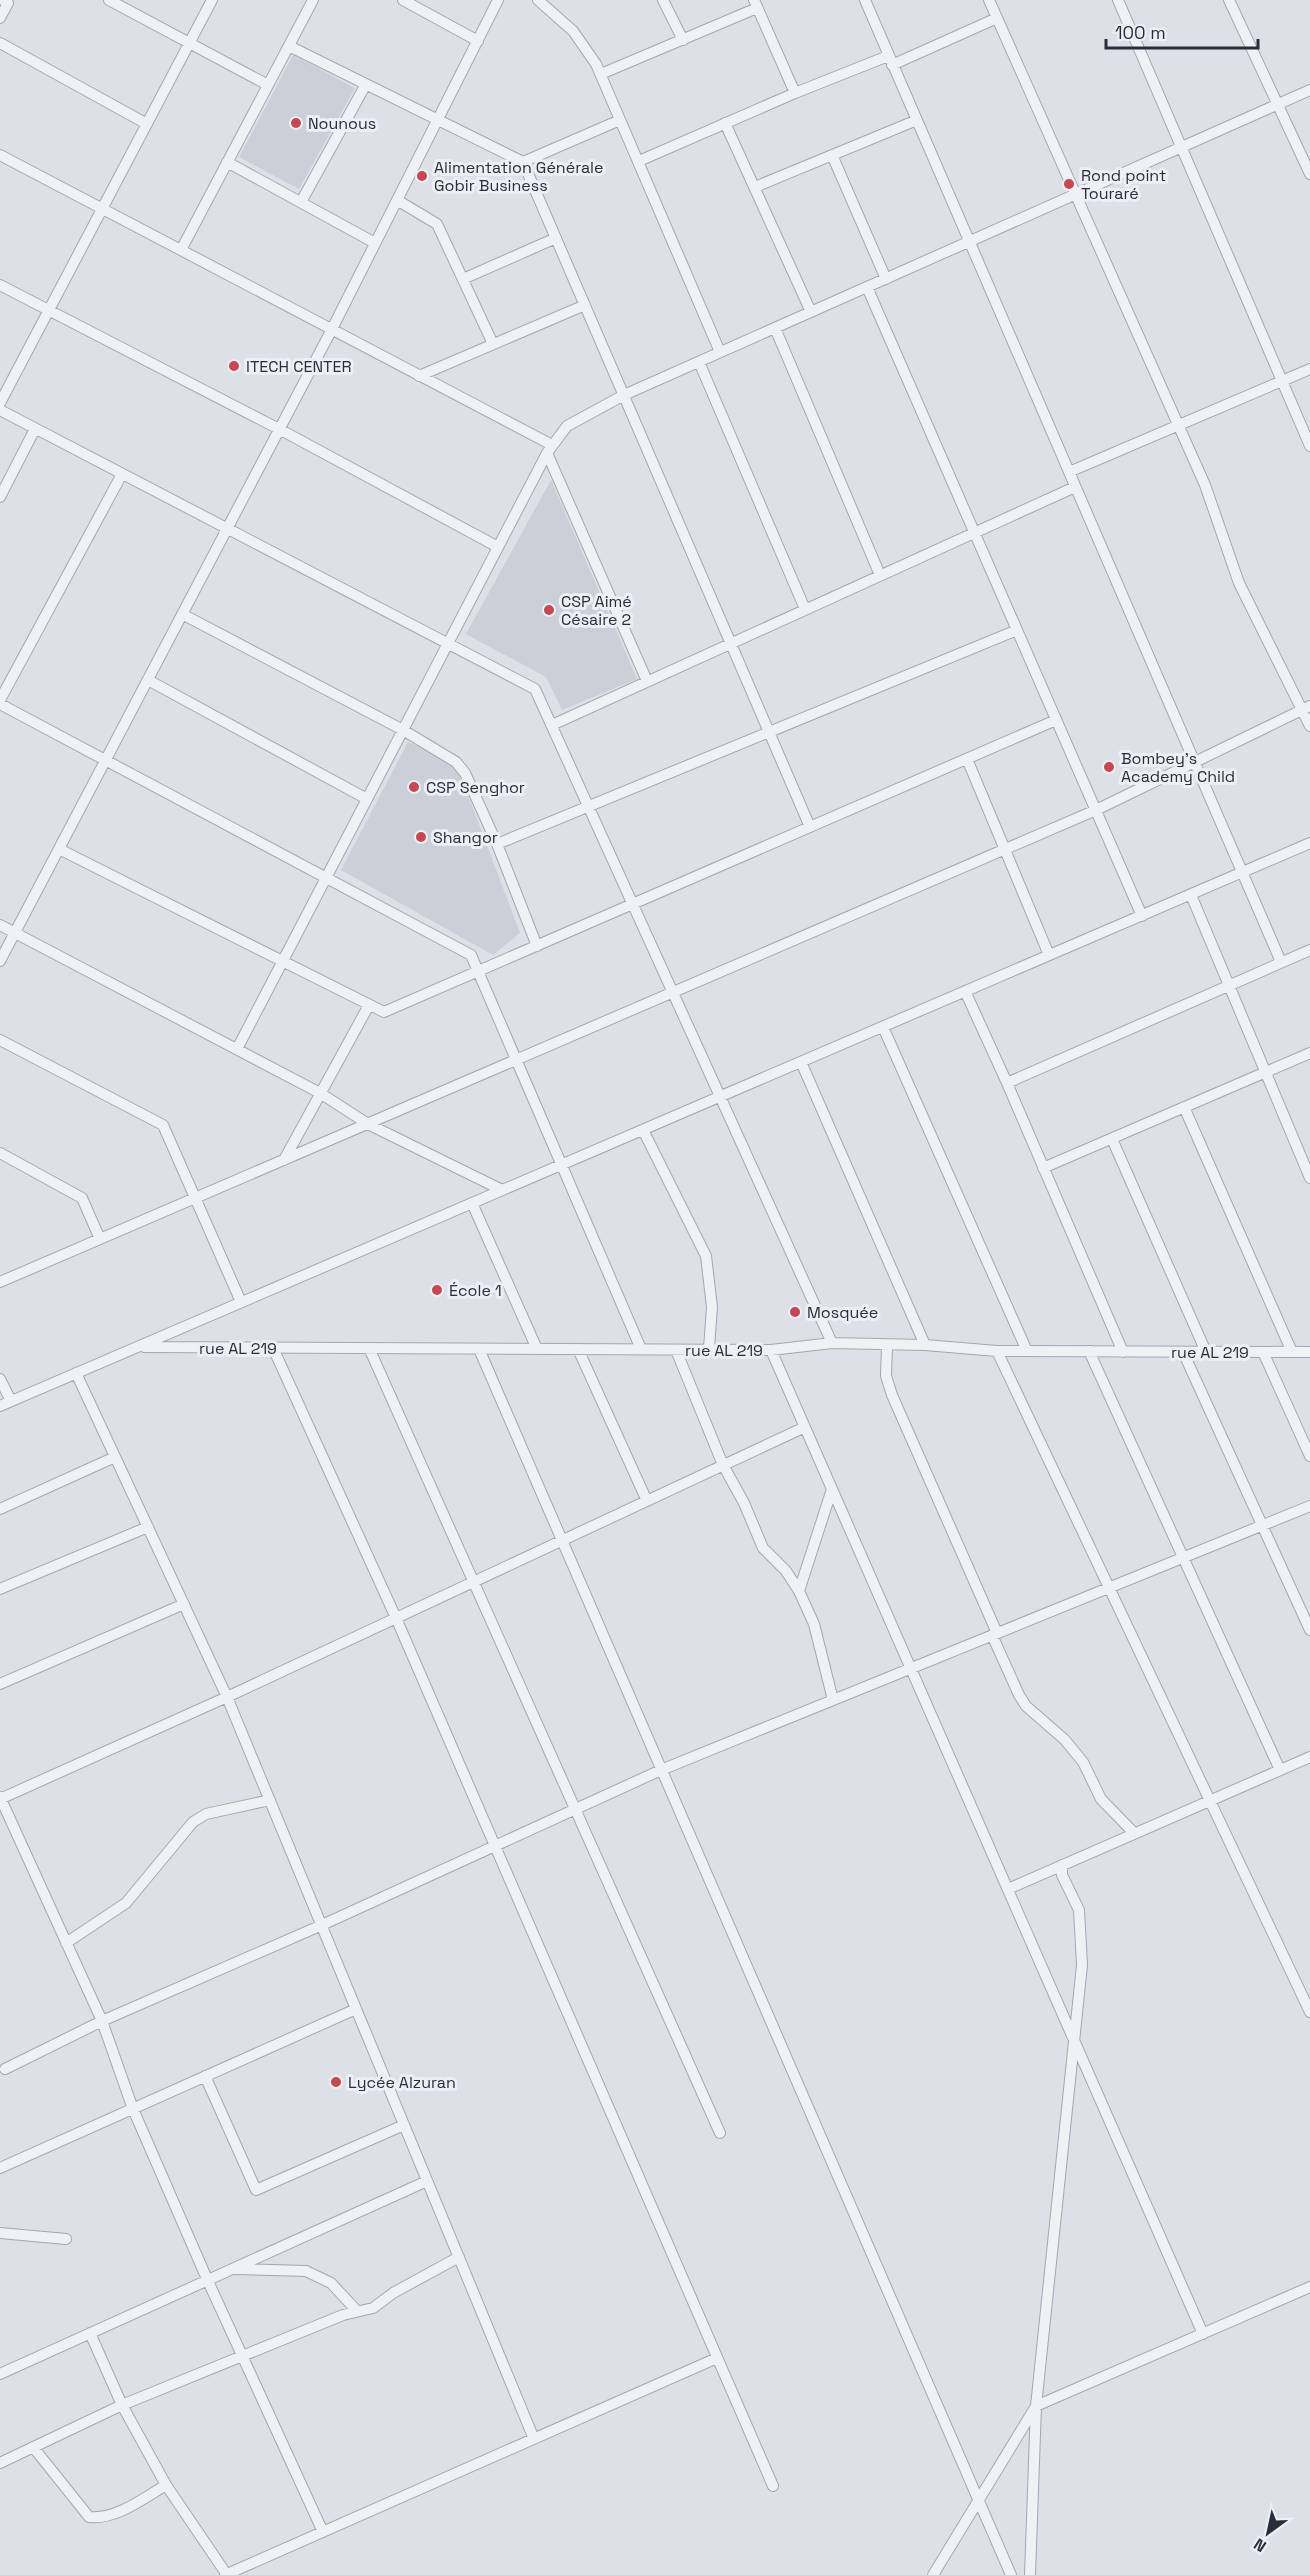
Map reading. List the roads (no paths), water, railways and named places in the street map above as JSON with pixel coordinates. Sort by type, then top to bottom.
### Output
[{"type":"street","points":[[0,18],[8,3],[3,0]]},
{"type":"street","points":[[0,403],[212,0]]},
{"type":"street","points":[[180,250],[313,0]]},
{"type":"street","points":[[403,0],[478,41]]},
{"type":"street","points":[[0,961],[332,329],[498,0]]},
{"type":"street","points":[[538,0],[579,37],[601,74],[720,352]]},
{"type":"street","points":[[663,0],[683,40]]},
{"type":"street","points":[[865,0],[1281,962]]},
{"type":"street","points":[[989,0],[1205,485],[1239,583],[1305,708],[1310,726]]},
{"type":"street","points":[[1118,0],[1310,446]]},
{"type":"street","points":[[1229,0],[1310,174]]},
{"type":"street","points":[[113,1],[268,85]]},
{"type":"street","points":[[601,74],[683,40],[756,4],[795,93]]},
{"type":"street","points":[[639,161],[795,93],[890,61],[997,18]]},
{"type":"street","points":[[0,43],[147,124]]},
{"type":"street","points":[[289,46],[523,162],[810,827]]},
{"type":"street","points":[[302,202],[366,84]]},
{"type":"street","points":[[237,1049],[498,547],[550,449],[567,426],[624,395],[1310,90]]},
{"type":"street","points":[[523,162],[620,120]]},
{"type":"street","points":[[755,188],[917,120]]},
{"type":"street","points":[[725,123],[811,312]]},
{"type":"street","points":[[0,155],[332,329],[550,449],[647,681]]},
{"type":"street","points":[[832,155],[886,279]]},
{"type":"street","points":[[227,162],[375,243]]},
{"type":"street","points":[[397,200],[437,224],[493,344]]},
{"type":"street","points":[[463,279],[556,238]]},
{"type":"street","points":[[0,285],[279,429],[498,547]]},
{"type":"street","points":[[867,288],[1142,916]]},
{"type":"street","points":[[419,376],[585,305]]},
{"type":"street","points":[[775,328],[880,575]]},
{"type":"street","points":[[699,362],[805,609]]},
{"type":"street","points":[[1069,472],[1310,369]]},
{"type":"street","points":[[0,410],[449,642],[535,689],[832,1343]]},
{"type":"street","points":[[0,496],[35,429]]},
{"type":"street","points":[[0,700],[122,474]]},
{"type":"street","points":[[552,725],[1075,487]]},
{"type":"street","points":[[182,614],[403,729],[461,767],[497,844],[537,946]]},
{"type":"street","points":[[497,844],[1017,630]]},
{"type":"street","points":[[148,680],[367,798]]},
{"type":"street","points":[[0,704],[471,956],[641,1349]]},
{"type":"street","points":[[0,1282],[1096,810],[1305,708]]},
{"type":"street","points":[[59,849],[384,1012],[1056,720]]},
{"type":"street","points":[[967,759],[1049,956]]},
{"type":"street","points":[[0,1406],[1310,843]]},
{"type":"street","points":[[1191,895],[1266,1072],[1305,1153],[1310,1178]]},
{"type":"street","points":[[0,925],[320,1093],[369,1124],[502,1190]]},
{"type":"street","points":[[1007,1083],[1310,950]]},
{"type":"street","points":[[965,992],[1007,1083],[1123,1352]]},
{"type":"street","points":[[284,1160],[369,1005]]},
{"type":"street","points":[[883,1027],[1027,1352]]},
{"type":"street","points":[[0,1040],[163,1125],[241,1302]]},
{"type":"street","points":[[1043,1168],[1310,1053]]},
{"type":"street","points":[[801,1062],[925,1346]]},
{"type":"street","points":[[1184,1107],[1292,1352]]},
{"type":"street","points":[[643,1130],[706,1256],[712,1307],[709,1348]]},
{"type":"street","points":[[1112,1138],[1206,1352]]},
{"type":"street","points":[[0,1153],[82,1198],[100,1239]]},
{"type":"street","points":[[472,1203],[537,1349]]},
{"type":"street","name":"rue AL 219","points":[[138,1347],[771,1350],[832,1343],[1027,1352],[1310,1352]]},
{"type":"street","points":[[887,1345],[886,1376],[892,1395],[1026,1706],[1065,1740],[1083,1762],[1101,1799],[1134,1833]]},
{"type":"street","points":[[273,1348],[396,1618],[772,2486]]},
{"type":"street","points":[[369,1348],[720,2133]]},
{"type":"street","points":[[479,1349],[1011,2575]]},
{"type":"street","points":[[578,1349],[647,1501]]},
{"type":"street","points":[[676,1350],[723,1465],[744,1503],[763,1548],[786,1571],[799,1591],[814,1624],[833,1700]]},
{"type":"street","points":[[771,1350],[1203,2334]]},
{"type":"street","points":[[997,1351],[1309,2010]]},
{"type":"street","points":[[1089,1351],[1280,1770]]},
{"type":"street","points":[[1183,1352],[1310,1630]]},
{"type":"street","points":[[1263,1352],[1310,1456]]},
{"type":"street","points":[[76,1373],[226,1697],[534,2439]]},
{"type":"street","points":[[0,1379],[11,1401]]},
{"type":"street","points":[[323,2532],[207,2279],[133,2109],[102,2021],[0,1798],[226,1697],[805,1427]]},
{"type":"street","points":[[0,1509],[115,1457]]},
{"type":"street","points":[[799,1591],[832,1489]]},
{"type":"street","points":[[5,2069],[102,2021],[322,1925],[661,1770],[1310,1506]]},
{"type":"street","points":[[0,1590],[148,1527]]},
{"type":"street","points":[[0,1684],[184,1604]]},
{"type":"street","points":[[1008,1888],[1310,1757]]},
{"type":"street","points":[[66,1943],[126,1903],[193,1822],[206,1814],[270,1800]]},
{"type":"street","points":[[1030,2575],[1035,2406],[1082,1965],[1079,1910],[1062,1875],[1062,1865]]},
{"type":"street","points":[[0,2169],[356,2009]]},
{"type":"street","points":[[206,2076],[256,2190],[404,2125]]},
{"type":"street","points":[[0,2374],[230,2268],[427,2181]]},
{"type":"street","points":[[0,2233],[66,2239]]},
{"type":"street","points":[[0,2463],[122,2406],[343,2314],[373,2308],[393,2292],[459,2257]]},
{"type":"street","points":[[230,2268],[306,2271],[331,2283],[357,2311]]},
{"type":"street","points":[[933,2575],[1035,2406],[1310,2288]]},
{"type":"street","points":[[90,2333],[122,2406],[166,2485],[224,2572],[323,2532],[717,2358]]},
{"type":"street","points":[[33,2448],[89,2517],[99,2518],[125,2508],[166,2485]]},
{"type":"place","name":"Nounous","points":[[296,123]]},
{"type":"place","name":"Alimentation Générale Gobir Business","points":[[422,176]]},
{"type":"place","name":"Rond point Touraré","points":[[1069,184]]},
{"type":"place","name":"ITECH CENTER","points":[[234,366]]},
{"type":"place","name":"CSP Aimé Césaire 2","points":[[549,610]]},
{"type":"place","name":"Bombey's Academy Child","points":[[1109,767]]},
{"type":"place","name":"CSP Senghor","points":[[414,787]]},
{"type":"place","name":"Shangor","points":[[421,837]]},
{"type":"place","name":"École 1","points":[[437,1290]]},
{"type":"place","name":"Mosquée","points":[[795,1312]]},
{"type":"place","name":"Lycée Alzuran","points":[[336,2082]]}]
